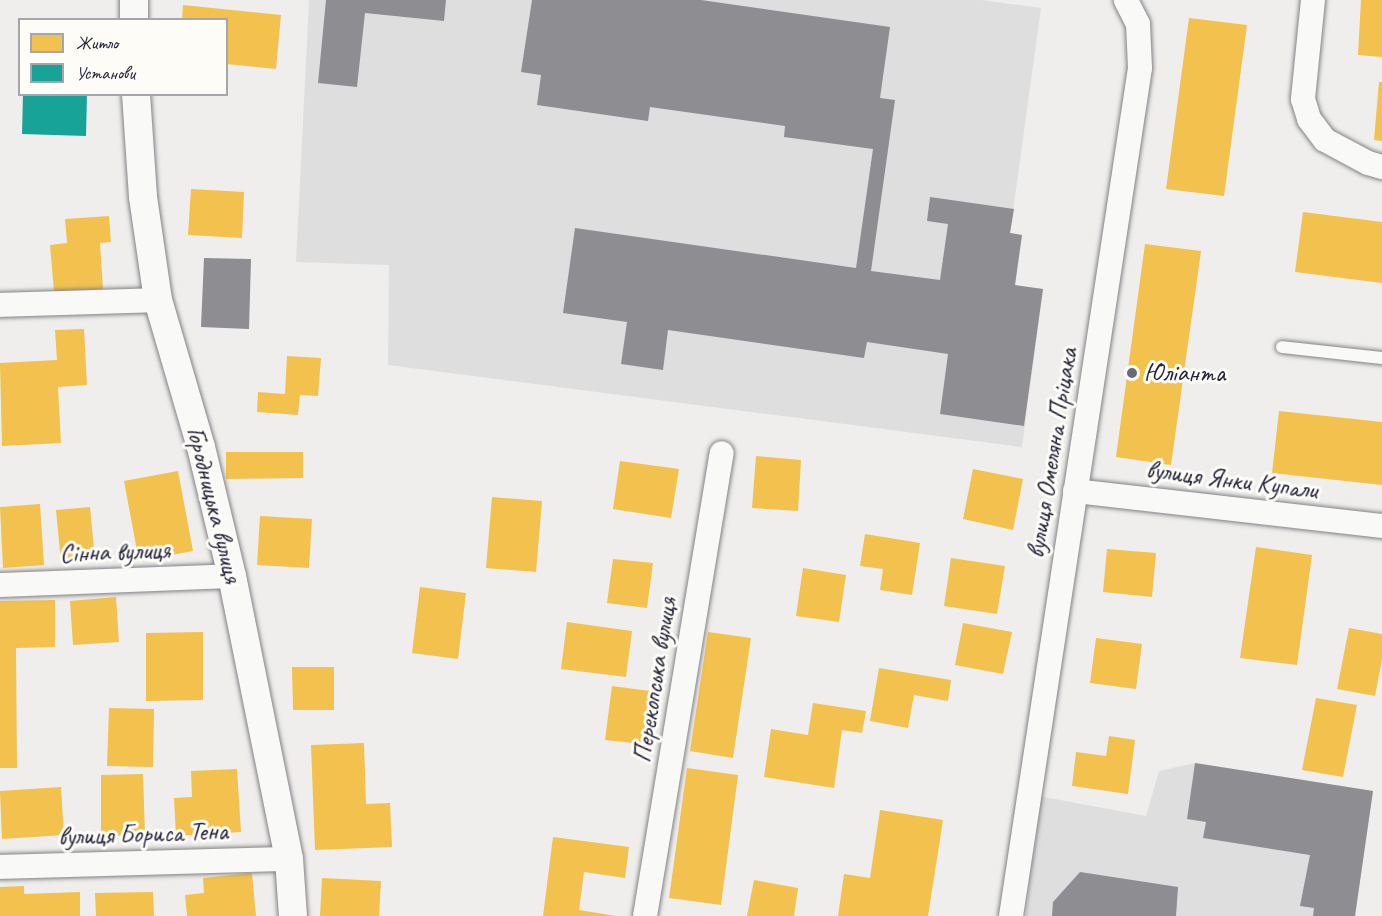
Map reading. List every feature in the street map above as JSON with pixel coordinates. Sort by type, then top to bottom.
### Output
[{"type":"street","points":[[134,0],[134,18]]},
{"type":"street","name":"вулиця Омеляна Пріцака","points":[[1011,916],[1140,68],[1138,24],[1126,0]]},
{"type":"street","points":[[1313,0],[1303,99],[1309,118],[1325,140],[1368,163],[1382,167]]},
{"type":"street","name":"Городницька вулиця","points":[[136,96],[143,197],[158,300],[201,447],[232,576],[289,859],[293,916]]},
{"type":"street","points":[[0,305],[158,300]]},
{"type":"street","name":"Перекопська вулиця","points":[[645,916],[722,453]]},
{"type":"street","name":"вулиця Янки Купали","points":[[1075,491],[1382,526]]},
{"type":"street","name":"Сінна вулиця","points":[[0,585],[232,576]]},
{"type":"street","name":"вулиця Бориса Тена","points":[[0,867],[289,859]]},
{"type":"lane","points":[[1282,347],[1382,358]]},
{"type":"shaded area","points":[[309,0],[982,0],[1041,8],[1010,233],[1022,235],[1015,285],[1043,289],[1022,447],[388,365],[389,265],[296,262]]},
{"type":"shaded area","points":[[1195,763],[1373,791],[1355,916],[1026,916],[1039,796],[1146,816],[1159,771]]},
{"type":"building: Житло","points":[[1361,0],[1382,0],[1382,57],[1358,55]]},
{"type":"building: Житло","points":[[183,5],[281,15],[276,69],[228,64],[228,18],[182,18]]},
{"type":"building: Житло","points":[[1189,18],[1247,25],[1224,196],[1166,189]]},
{"type":"building: Житло","points":[[1379,82],[1382,82],[1382,141],[1374,140]]},
{"type":"building: Житло","points":[[191,189],[244,192],[242,238],[188,235]]},
{"type":"building: Житло","points":[[1303,212],[1382,222],[1382,283],[1295,272]]},
{"type":"building: Житло","points":[[109,216],[111,242],[100,243],[103,289],[54,292],[50,245],[67,243],[65,219]]},
{"type":"building: Житло","points":[[1145,244],[1201,251],[1171,465],[1116,457]]},
{"type":"building: Житло","points":[[84,329],[87,385],[58,387],[61,443],[2,446],[0,363],[57,360],[55,330]]},
{"type":"building: Житло","points":[[287,356],[321,358],[318,396],[300,395],[298,415],[257,412],[258,392],[285,394]]},
{"type":"building: Житло","points":[[1279,411],[1382,422],[1382,485],[1272,473]]},
{"type":"building: Житло","points":[[226,452],[303,452],[303,478],[226,479]]},
{"type":"building: Житло","points":[[756,456],[801,460],[798,511],[752,508]]},
{"type":"building: Житло","points":[[620,461],[679,469],[671,518],[613,509]]},
{"type":"building: Житло","points":[[973,469],[1023,479],[1013,530],[963,519]]},
{"type":"building: Житло","points":[[178,471],[193,551],[139,561],[124,481]]},
{"type":"building: Житло","points":[[492,497],[542,501],[536,572],[486,568]]},
{"type":"building: Житло","points":[[40,504],[44,565],[3,568],[0,507]]},
{"type":"building: Житло","points":[[90,507],[95,559],[61,562],[56,510]]},
{"type":"building: Житло","points":[[260,516],[312,519],[309,568],[257,565]]},
{"type":"building: Житло","points":[[865,534],[920,543],[912,595],[880,590],[883,569],[860,566]]},
{"type":"building: Житло","points":[[1256,547],[1312,555],[1297,665],[1240,658]]},
{"type":"building: Житло","points":[[1107,549],[1156,553],[1152,597],[1103,592]]},
{"type":"building: Житло","points":[[951,558],[1005,566],[997,614],[944,606]]},
{"type":"building: Житло","points":[[613,559],[653,563],[647,608],[607,603]]},
{"type":"building: Житло","points":[[803,568],[846,575],[839,622],[796,616]]},
{"type":"building: Житло","points":[[420,587],[466,593],[458,659],[412,653]]},
{"type":"building: Житло","points":[[116,597],[119,642],[73,645],[70,601]]},
{"type":"building: Житло","points":[[55,600],[55,647],[16,648],[17,768],[0,768],[0,601]]},
{"type":"building: Житло","points":[[567,622],[632,631],[626,677],[561,669]]},
{"type":"building: Житло","points":[[963,623],[1012,632],[1003,674],[955,665]]},
{"type":"building: Житло","points":[[1349,628],[1382,634],[1382,659],[1375,696],[1337,689]]},
{"type":"building: Житло","points":[[203,632],[203,700],[146,701],[146,633]]},
{"type":"building: Житло","points":[[708,632],[751,638],[733,758],[690,751]]},
{"type":"building: Житло","points":[[1096,638],[1142,644],[1136,689],[1090,683]]},
{"type":"building: Житло","points":[[292,667],[334,667],[334,710],[293,710]]},
{"type":"building: Житло","points":[[879,668],[951,680],[948,701],[914,695],[908,728],[870,721]]},
{"type":"building: Житло","points":[[612,686],[650,691],[643,744],[605,740]]},
{"type":"building: Житло","points":[[1316,698],[1357,705],[1343,777],[1302,770]]},
{"type":"building: Житло","points":[[813,703],[866,711],[862,733],[842,730],[834,788],[764,777],[771,729],[808,735]]},
{"type":"building: Житло","points":[[109,708],[154,709],[153,767],[107,766]]},
{"type":"building: Житло","points":[[1109,736],[1135,740],[1128,794],[1072,786],[1076,752],[1106,756]]},
{"type":"building: Житло","points":[[364,743],[366,804],[390,803],[392,847],[315,850],[311,745]]},
{"type":"building: Житло","points":[[687,768],[738,775],[721,905],[669,898]]},
{"type":"building: Житло","points":[[237,769],[241,832],[176,836],[174,798],[192,797],[191,771]]},
{"type":"building: Житло","points":[[143,774],[145,835],[101,836],[101,775]]},
{"type":"building: Житло","points":[[61,787],[64,835],[2,839],[0,791]]},
{"type":"building: Житло","points":[[880,810],[943,820],[928,916],[838,916],[844,874],[870,878]]},
{"type":"building: Житло","points":[[553,837],[629,847],[625,878],[584,872],[579,910],[616,916],[543,916]]},
{"type":"building: Житло","points":[[252,873],[256,916],[187,916],[185,895],[204,893],[203,878]]},
{"type":"building: Житло","points":[[322,878],[381,881],[379,916],[320,916]]},
{"type":"building: Житло","points":[[754,880],[798,888],[794,916],[747,916]]},
{"type":"building: Житло","points":[[24,886],[24,894],[80,892],[80,916],[0,916],[0,887]]},
{"type":"building: Житло","points":[[153,892],[154,916],[96,916],[95,893]]},
{"type":"building: Установи","points":[[23,96],[87,96],[86,136],[22,134]]},
{"type":"building: Промзона","points":[[326,0],[446,0],[444,21],[365,13],[357,87],[318,83]]},
{"type":"building: Промзона","points":[[532,0],[701,0],[890,27],[880,98],[895,100],[871,271],[940,280],[948,224],[927,221],[930,197],[1014,209],[1010,233],[1022,235],[1015,285],[1043,289],[1024,426],[940,414],[948,354],[867,342],[864,358],[668,330],[663,370],[621,364],[627,322],[563,313],[575,228],[856,268],[873,149],[784,137],[785,126],[650,107],[648,121],[537,105],[541,75],[521,72]]},
{"type":"building: Промзона","points":[[204,258],[251,259],[249,329],[201,327]]},
{"type":"building: Промзона","points":[[1195,763],[1373,791],[1355,916],[1313,916],[1314,908],[1300,906],[1310,855],[1203,838],[1206,822],[1187,819]]},
{"type":"building: Промзона","points":[[1080,872],[1178,887],[1176,916],[1052,916],[1053,902]]},
{"type":"place","name":"Юліанта","points":[[1132,373]]}]
